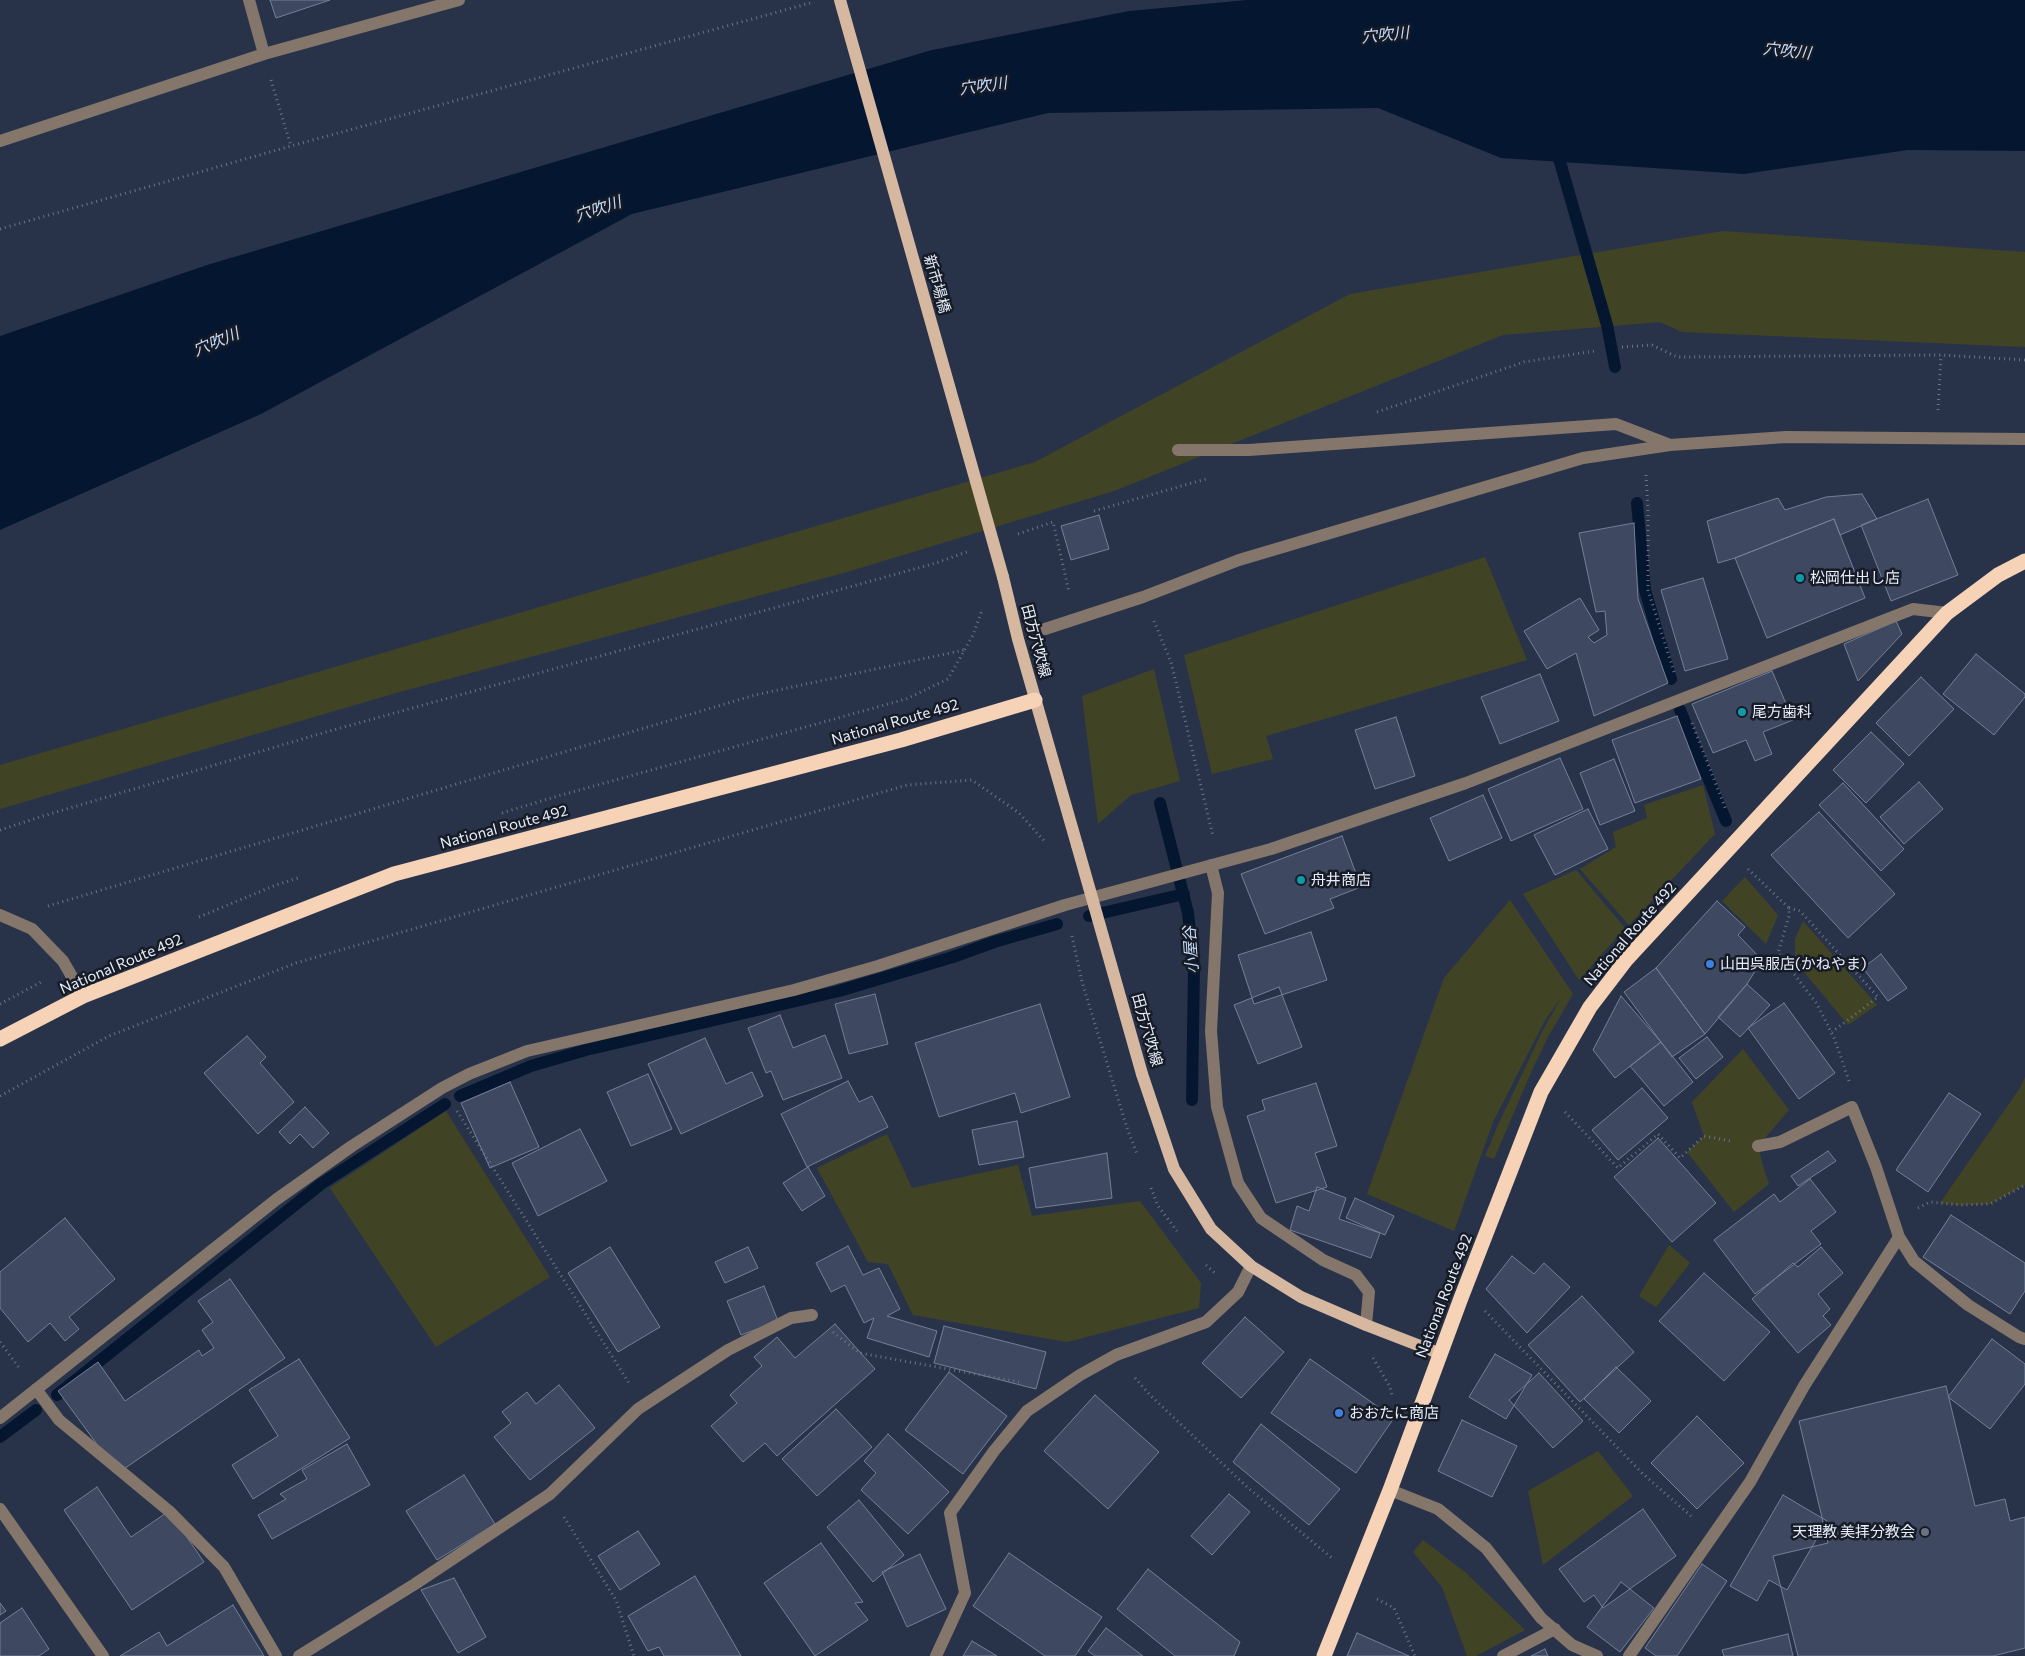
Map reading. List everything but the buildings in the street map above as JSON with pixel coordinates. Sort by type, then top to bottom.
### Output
[{"type":"highway","name":"National Route 492","points":[[1324,1656],[1390,1490],[1461,1298],[1541,1092],[1590,1007],[1626,960],[1947,613],[1998,574],[2025,561]]},
{"type":"highway","name":"National Route 492","points":[[0,1039],[83,996],[394,874],[901,740],[1035,700]]},
{"type":"main road","name":"新市場橋","points":[[840,0],[1003,577]]},
{"type":"main road","name":"田方穴吹線","points":[[1003,577],[1035,700],[1142,1074],[1174,1169],[1211,1229],[1251,1266],[1301,1296],[1366,1325],[1441,1354]]},
{"type":"street","points":[[249,0],[264,54]]},
{"type":"street","points":[[0,141],[264,54],[459,0]]},
{"type":"street","points":[[1178,450],[1249,450],[1616,424],[1670,445]]},
{"type":"street","points":[[1045,629],[1143,597],[1239,560],[1583,458],[1670,445],[1786,437],[2025,438]]},
{"type":"street","points":[[0,1418],[277,1199],[352,1146],[442,1088],[469,1074],[528,1051],[794,990],[878,966],[1065,906],[1271,849],[1466,783],[1912,609],[1947,613]]},
{"type":"street","points":[[1211,865],[1218,894],[1211,1031],[1217,1107],[1238,1184],[1261,1218],[1322,1260],[1356,1275],[1369,1292],[1366,1325]]},
{"type":"street","points":[[4,917],[32,928],[63,961],[83,996]]},
{"type":"street","points":[[1758,1146],[1780,1142],[1852,1107],[1876,1167],[1899,1237],[1914,1261],[1968,1305],[2025,1339]]},
{"type":"street","points":[[1629,1656],[1750,1482],[1804,1386],[1899,1237]]},
{"type":"street","points":[[936,1656],[966,1593],[950,1513],[994,1452],[1027,1411],[1080,1375],[1116,1356],[1206,1322],[1238,1292],[1251,1266]]},
{"type":"street","points":[[299,1656],[415,1584],[550,1494],[644,1406],[728,1350],[791,1318],[812,1315]]},
{"type":"street","points":[[36,1389],[59,1420],[169,1511],[224,1567],[276,1656]]},
{"type":"street","points":[[1390,1490],[1438,1508],[1486,1548],[1541,1618],[1572,1645],[1597,1656]]},
{"type":"street","points":[[0,1509],[103,1656]]},
{"type":"street","points":[[1503,1656],[1555,1630]]},
{"type":"path","points":[[0,229],[291,146],[820,0]]},
{"type":"path","points":[[272,80],[291,146]]},
{"type":"path","points":[[1622,347],[1652,345],[1677,357],[1941,355],[2025,360]]},
{"type":"path","points":[[1368,415],[1524,362],[1595,351]]},
{"type":"path","points":[[1936,438],[1941,355]]},
{"type":"path","points":[[1645,471],[1648,509],[1648,590],[1682,698],[1733,844],[1790,908],[1800,911],[1878,997],[1832,1032]]},
{"type":"path","points":[[1054,522],[1075,619]]},
{"type":"path","points":[[0,830],[326,732],[936,563]]},
{"type":"path","points":[[4,917],[755,696],[964,650],[973,635],[983,605]]},
{"type":"path","points":[[1153,619],[1171,662],[1211,865]]},
{"type":"path","points":[[0,1096],[109,1036],[296,963],[907,785],[972,780]]},
{"type":"path","points":[[1790,908],[1778,952],[1816,1004],[1832,1032],[1848,1078],[1852,1107]]},
{"type":"path","points":[[442,1088],[644,1406]]},
{"type":"path","points":[[1560,1107],[1618,1168],[1658,1134],[1680,1158],[1704,1136],[1758,1146]]},
{"type":"path","points":[[1893,1220],[1930,1202],[1959,1205],[1990,1204],[2025,1186]]},
{"type":"path","points":[[1461,1298],[1481,1307],[1642,1473],[1713,1535]]},
{"type":"path","points":[[812,1315],[860,1353],[1062,1389]]},
{"type":"path","points":[[0,1342],[36,1389]]},
{"type":"path","points":[[1366,1355],[1373,1358],[1390,1387],[1394,1403]]},
{"type":"path","points":[[1116,1356],[1150,1395],[1247,1487],[1335,1561],[1338,1554]]},
{"type":"path","points":[[550,1494],[616,1600],[634,1656]]},
{"type":"path","points":[[1352,1586],[1394,1608],[1415,1656]]},
{"type":"green space","points":[[1723,231],[2025,252],[2025,347],[1682,332],[1660,322],[1503,335],[1114,491],[847,572],[396,693],[0,809],[0,765],[1035,462],[1350,294]]},
{"type":"green space","points":[[1485,557],[1527,660],[1266,736],[1273,759],[1212,774],[1184,655]]},
{"type":"green space","points":[[1154,669],[1180,781],[1131,795],[1098,824],[1082,696]]},
{"type":"green space","points":[[1703,785],[1715,834],[1629,925],[1580,869],[1616,847],[1613,832],[1647,818],[1644,805]]},
{"type":"green space","points":[[1576,870],[1625,928],[1579,980],[1523,894]]},
{"type":"green space","points":[[1745,877],[1778,915],[1766,944],[1722,901]]},
{"type":"green space","points":[[1510,900],[1573,994],[1548,1037],[1532,1070],[1494,1159],[1485,1156],[1542,1032],[1562,996],[1544,1022],[1493,1122],[1454,1231],[1367,1194],[1444,978]]},
{"type":"green space","points":[[1803,921],[1877,1005],[1848,1025],[1795,961],[1795,939]]},
{"type":"green space","points":[[1743,1049],[1789,1110],[1758,1146],[1769,1184],[1734,1212],[1687,1152],[1704,1136],[1692,1102]]},
{"type":"green space","points":[[2025,1077],[2025,1185],[1990,1204],[1959,1205],[1940,1203],[2020,1088]]},
{"type":"green space","points":[[446,1111],[550,1277],[436,1347],[330,1188]]},
{"type":"green space","points":[[887,1134],[912,1188],[1018,1165],[1032,1216],[1140,1201],[1201,1283],[1199,1308],[1067,1342],[913,1315],[888,1264],[868,1262],[817,1168]]},
{"type":"green space","points":[[1669,1245],[1690,1263],[1656,1307],[1639,1296]]},
{"type":"green space","points":[[1598,1451],[1633,1496],[1543,1565],[1528,1491]]},
{"type":"green space","points":[[1423,1540],[1465,1572],[1525,1630],[1476,1656],[1467,1656],[1442,1587],[1413,1552]]},
{"type":"water","name":"穴吹川","points":[[1247,0],[2025,0],[2025,151],[1908,150],[1744,174],[1501,158],[1378,108],[1048,113],[632,214],[261,414],[0,530],[0,336],[207,265],[932,50],[1129,11]]},
{"type":"waterway","points":[[1556,148],[1607,325],[1615,367]]},
{"type":"waterway","points":[[1637,503],[1645,590],[1671,679]]},
{"type":"waterway","points":[[1680,710],[1726,821]]},
{"type":"waterway","name":"小屋谷","points":[[1160,803],[1188,913],[1194,967],[1192,1100]]},
{"type":"waterway","points":[[1089,916],[1184,894]]},
{"type":"waterway","points":[[460,1096],[531,1066],[586,1050],[839,991],[1057,924]]},
{"type":"waterway","points":[[57,1395],[321,1184],[445,1104]]},
{"type":"waterway","points":[[0,1437],[36,1410]]},
{"type":"place","name":"松岡仕出し店","points":[[1800,578]]},
{"type":"place","name":"尾方歯科","points":[[1742,712]]},
{"type":"place","name":"舟井商店","points":[[1301,880]]},
{"type":"place","name":"山田呉服店(かねやま)","points":[[1710,964]]},
{"type":"place","name":"おおたに商店","points":[[1339,1413]]},
{"type":"place","name":"天理教 美拝分教会","points":[[1925,1532]]}]
